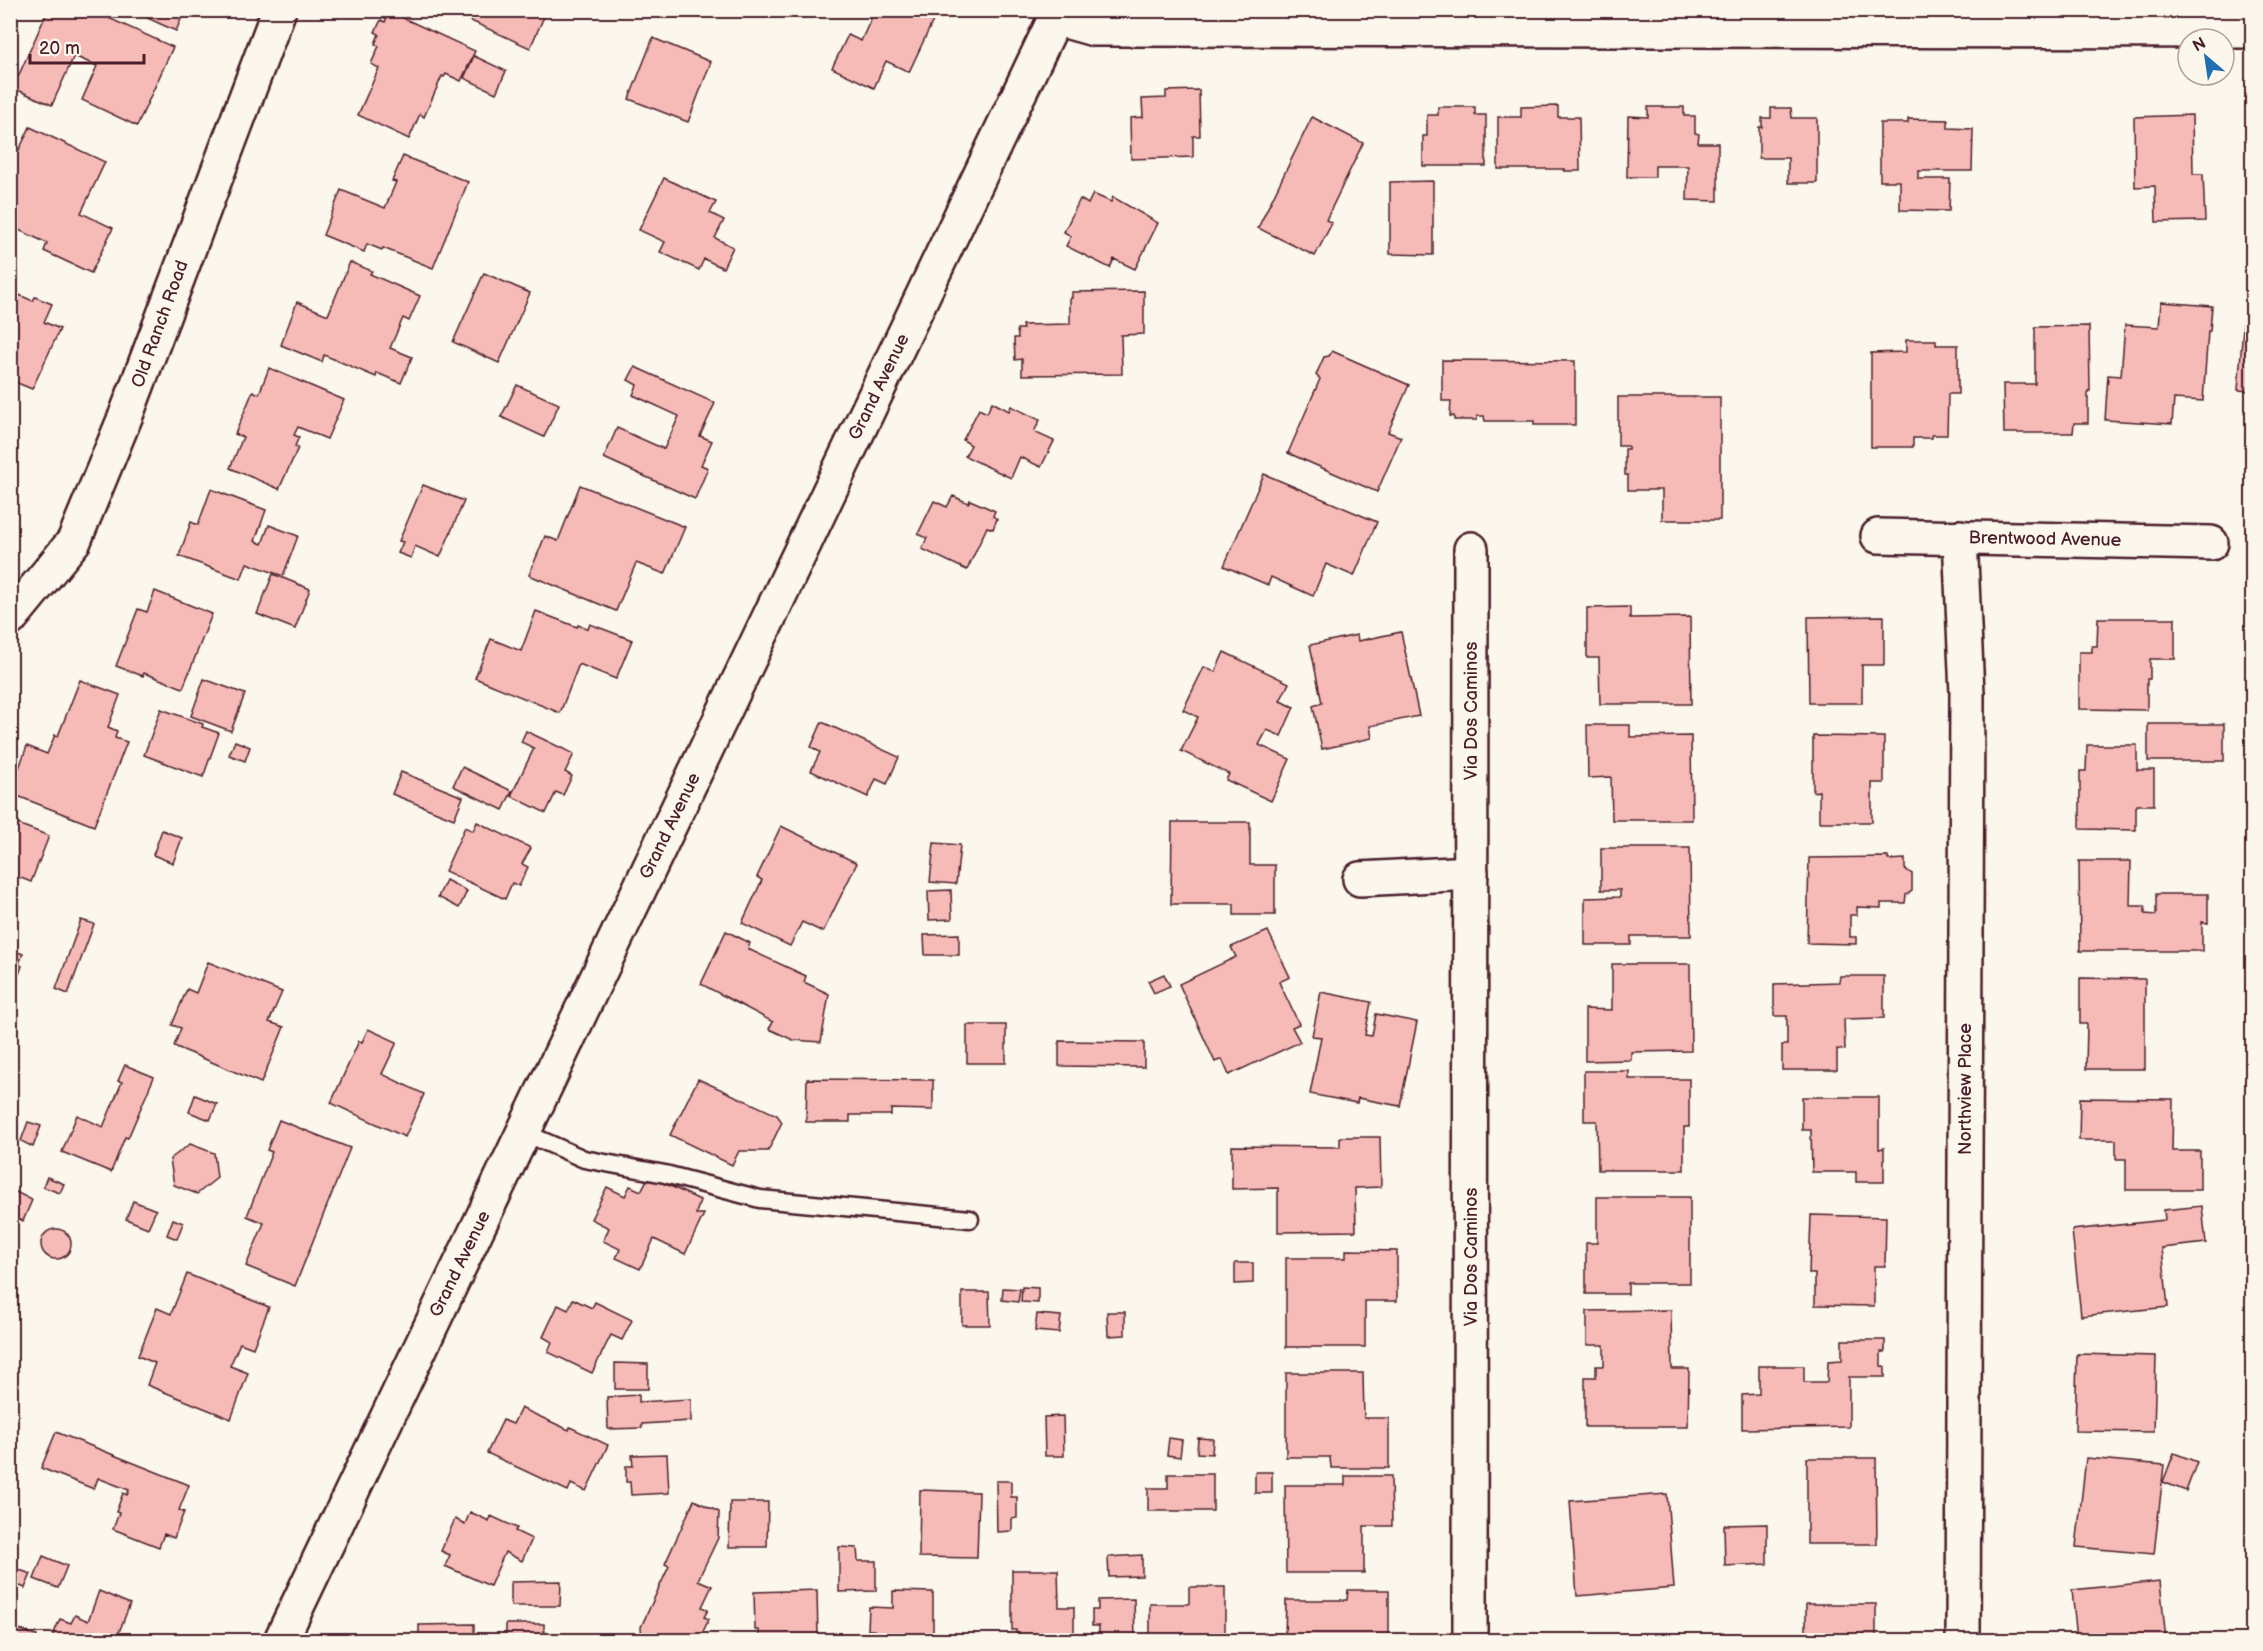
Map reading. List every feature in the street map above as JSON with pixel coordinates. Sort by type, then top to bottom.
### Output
[{"type":"street","name":"Old Ranch Road","points":[[10,619],[74,541],[126,415],[279,10]]},
{"type":"street","points":[[1057,14],[1094,28],[2253,32]]},
{"type":"street","name":"Grand Avenue","points":[[281,1641],[1057,14]]},
{"type":"street","name":"Brentwood Avenue","points":[[1878,536],[2211,543]]},
{"type":"street","name":"Northview Place","points":[[1960,537],[1967,693],[1963,1641]]},
{"type":"street","name":"Via Dos Caminos","points":[[1470,1641],[1471,549]]},
{"type":"street","points":[[1360,879],[1471,873]]},
{"type":"lane","points":[[523,1132],[584,1159],[665,1174],[760,1199],[970,1219]]},
{"type":"building","points":[[48,10],[91,10],[173,47],[137,126],[82,100],[97,66],[74,56],[52,105],[13,88]]},
{"type":"building","points":[[130,10],[185,10],[176,31]]},
{"type":"building","points":[[447,10],[547,10],[530,48]]},
{"type":"building","points":[[875,10],[938,10],[909,72],[886,61],[874,88],[832,68],[848,35],[861,41]]},
{"type":"building","points":[[390,12],[475,51],[461,81],[446,74],[442,76],[424,117],[420,114],[409,139],[358,115],[379,68],[371,64],[379,46],[375,44],[379,34],[375,32],[381,20],[385,22]]},
{"type":"building","points":[[653,38],[711,62],[688,122],[629,99]]},
{"type":"building","points":[[474,56],[506,71],[496,93],[464,78]]},
{"type":"building","points":[[1199,90],[1200,136],[1193,136],[1193,157],[1131,159],[1130,118],[1143,117],[1142,99],[1166,98],[1166,91]]},
{"type":"building","points":[[1558,106],[1558,117],[1579,117],[1580,171],[1498,169],[1498,117],[1521,117],[1521,107]]},
{"type":"building","points":[[1438,107],[1475,107],[1475,115],[1486,115],[1486,166],[1423,166],[1423,136],[1427,136],[1427,115],[1438,115]]},
{"type":"building","points":[[1648,107],[1684,107],[1684,116],[1695,116],[1695,133],[1699,134],[1698,143],[1718,143],[1718,201],[1687,200],[1688,166],[1655,166],[1655,177],[1627,177],[1628,116],[1648,117]]},
{"type":"building","points":[[1771,108],[1791,108],[1792,118],[1817,118],[1817,183],[1788,183],[1788,158],[1759,158],[1759,127],[1762,127],[1762,118],[1771,118]]},
{"type":"building","points":[[2192,115],[2193,174],[2203,174],[2205,221],[2156,222],[2155,186],[2135,187],[2134,117]]},
{"type":"building","points":[[1312,117],[1363,143],[1326,220],[1332,223],[1315,256],[1258,228]]},
{"type":"building","points":[[1908,119],[1948,120],[1948,128],[1973,129],[1972,171],[1918,171],[1918,179],[1950,179],[1949,211],[1900,210],[1900,181],[1880,181],[1880,123],[1908,123]]},
{"type":"building","points":[[30,127],[105,162],[81,213],[113,228],[91,273],[44,251],[47,243],[10,226],[10,169]]},
{"type":"building","points":[[403,156],[468,182],[433,268],[383,248],[382,250],[367,244],[364,252],[323,235],[341,190],[385,208],[396,182],[392,181]]},
{"type":"building","points":[[664,178],[716,202],[710,213],[724,220],[715,238],[733,247],[723,268],[704,259],[699,270],[660,252],[665,242],[639,230]]},
{"type":"building","points":[[1433,181],[1433,255],[1390,254],[1390,182]]},
{"type":"building","points":[[1093,194],[1111,202],[1113,197],[1158,223],[1135,269],[1114,259],[1110,268],[1066,246],[1071,236],[1064,232],[1080,199],[1088,204]]},
{"type":"building","points":[[350,262],[372,271],[370,274],[420,296],[409,321],[403,318],[390,348],[412,357],[401,383],[377,373],[376,377],[324,355],[322,362],[281,345],[297,302],[328,315]]},
{"type":"building","points":[[484,273],[530,293],[499,363],[453,342]]},
{"type":"building","points":[[10,291],[33,301],[35,297],[52,304],[44,322],[60,329],[32,389],[10,380]]},
{"type":"building","points":[[1144,291],[1144,334],[1121,335],[1122,374],[1022,375],[1022,359],[1015,360],[1014,338],[1018,338],[1017,329],[1023,329],[1022,325],[1070,324],[1072,292]]},
{"type":"building","points":[[2245,301],[2252,302],[2252,391],[2238,390]]},
{"type":"building","points":[[2161,302],[2212,306],[2203,401],[2174,399],[2172,424],[2105,420],[2108,375],[2121,376],[2125,325],[2159,327]]},
{"type":"building","points":[[2089,326],[2088,423],[2074,423],[2073,433],[2004,433],[2003,384],[2035,384],[2035,327]]},
{"type":"building","points":[[1906,340],[1936,340],[1936,345],[1958,345],[1958,394],[1948,394],[1947,435],[1913,438],[1913,447],[1871,447],[1871,353],[1906,352]]},
{"type":"building","points":[[1332,351],[1409,385],[1388,432],[1401,437],[1377,492],[1288,453],[1320,379],[1316,375],[1324,357],[1329,356]]},
{"type":"building","points":[[1442,360],[1575,361],[1575,425],[1534,425],[1534,421],[1485,421],[1484,416],[1477,416],[1477,420],[1454,420],[1454,416],[1450,416],[1451,401],[1442,401]]},
{"type":"building","points":[[635,367],[715,403],[700,436],[712,441],[701,465],[708,468],[695,499],[604,458],[617,428],[664,449],[679,416],[633,395],[637,385],[628,380]]},
{"type":"building","points":[[269,368],[344,400],[327,439],[298,427],[294,435],[299,437],[295,446],[298,448],[279,489],[230,468],[243,437],[235,434],[253,391],[259,394]]},
{"type":"building","points":[[517,385],[559,404],[544,437],[501,417]]},
{"type":"building","points":[[1618,397],[1720,397],[1720,520],[1662,520],[1662,490],[1628,490],[1628,475],[1625,475],[1625,449],[1628,449],[1628,446],[1618,446]]},
{"type":"building","points":[[992,402],[1009,411],[1011,406],[1040,420],[1034,432],[1054,441],[1041,467],[1020,457],[1011,478],[965,456],[971,445],[963,440],[979,409],[987,413]]},
{"type":"building","points":[[1264,474],[1377,522],[1354,576],[1326,564],[1313,596],[1271,577],[1268,585],[1224,566]]},
{"type":"building","points":[[423,485],[464,501],[440,557],[415,546],[411,558],[398,553],[403,542],[399,541]]},
{"type":"building","points":[[580,485],[685,527],[665,574],[636,563],[616,611],[529,575],[545,536],[558,541]]},
{"type":"building","points":[[211,489],[266,510],[255,541],[262,544],[269,525],[298,536],[283,576],[247,563],[241,579],[179,556],[191,522],[198,525]]},
{"type":"building","points":[[953,496],[968,503],[970,500],[995,511],[993,516],[997,519],[993,529],[987,527],[967,570],[922,549],[927,538],[918,534],[934,501],[947,507]]},
{"type":"building","points":[[273,574],[310,589],[295,629],[257,614]]},
{"type":"building","points":[[155,591],[212,614],[183,688],[144,673],[143,676],[116,666],[138,609],[147,612]]},
{"type":"building","points":[[1630,607],[1630,618],[1690,617],[1691,704],[1600,704],[1599,658],[1587,658],[1587,608]]},
{"type":"building","points":[[536,611],[577,627],[578,625],[588,629],[590,624],[632,640],[616,679],[579,664],[560,713],[475,678],[491,639],[521,651]]},
{"type":"building","points":[[1884,616],[1884,665],[1862,665],[1862,703],[1809,703],[1808,617]]},
{"type":"building","points":[[2098,618],[2175,618],[2175,659],[2150,659],[2150,679],[2147,679],[2147,710],[2079,709],[2079,652],[2092,652],[2092,646],[2097,646]]},
{"type":"building","points":[[1401,632],[1419,716],[1370,726],[1372,738],[1322,749],[1313,706],[1322,703],[1310,645],[1357,635],[1358,641]]},
{"type":"building","points":[[1224,652],[1289,683],[1280,701],[1294,707],[1281,736],[1267,730],[1259,745],[1290,759],[1271,801],[1226,780],[1229,774],[1181,751],[1198,717],[1183,710],[1204,667],[1215,672]]},
{"type":"building","points":[[204,679],[245,694],[231,731],[191,716]]},
{"type":"building","points":[[80,680],[120,695],[108,727],[117,731],[115,738],[127,742],[94,826],[10,793],[27,746],[47,754],[55,735],[58,736]]},
{"type":"building","points":[[161,709],[203,724],[202,727],[219,733],[203,777],[144,755]]},
{"type":"building","points":[[822,722],[899,757],[887,784],[876,779],[868,797],[811,771],[820,752],[811,747]]},
{"type":"building","points":[[2148,724],[2224,724],[2224,761],[2148,761]]},
{"type":"building","points":[[1587,725],[1630,725],[1630,737],[1691,736],[1692,820],[1612,820],[1611,777],[1588,778]]},
{"type":"building","points":[[526,731],[574,754],[565,772],[572,776],[563,795],[556,792],[546,813],[511,796],[534,748],[521,742]]},
{"type":"building","points":[[1813,736],[1884,737],[1884,783],[1872,783],[1872,822],[1819,822],[1819,791],[1813,792]]},
{"type":"building","points":[[235,741],[250,747],[245,761],[229,755]]},
{"type":"building","points":[[2087,745],[2137,745],[2137,770],[2154,770],[2154,805],[2136,805],[2136,830],[2080,829],[2080,771],[2086,771]]},
{"type":"building","points":[[462,767],[512,791],[503,810],[453,786]]},
{"type":"building","points":[[401,772],[463,797],[454,819],[392,794]]},
{"type":"building","points":[[10,821],[49,836],[31,882],[16,876],[10,891]]},
{"type":"building","points":[[477,822],[531,848],[522,864],[528,867],[519,886],[512,883],[505,899],[445,871],[465,827],[473,831]]},
{"type":"building","points":[[1172,822],[1250,822],[1250,865],[1275,865],[1275,915],[1234,915],[1234,904],[1171,904]]},
{"type":"building","points":[[781,826],[857,863],[823,932],[802,922],[790,946],[742,923],[762,880],[757,877]]},
{"type":"building","points":[[162,830],[182,838],[173,863],[153,855]]},
{"type":"building","points":[[934,843],[960,845],[956,884],[930,882]]},
{"type":"building","points":[[1601,848],[1690,848],[1691,936],[1631,936],[1631,945],[1585,945],[1585,898],[1620,897],[1620,890],[1601,890]]},
{"type":"building","points":[[1888,857],[1888,860],[1905,859],[1905,869],[1912,874],[1912,891],[1906,895],[1905,903],[1881,903],[1881,908],[1857,907],[1857,915],[1850,915],[1850,937],[1856,937],[1856,944],[1807,943],[1809,858]]},
{"type":"building","points":[[2079,861],[2131,861],[2130,906],[2145,906],[2145,914],[2156,915],[2156,894],[2208,894],[2208,923],[2202,922],[2202,951],[2080,951]]},
{"type":"building","points":[[446,880],[467,891],[459,908],[438,897]]},
{"type":"building","points":[[951,890],[952,919],[929,920],[928,891]]},
{"type":"building","points":[[81,920],[94,924],[68,994],[56,989]]},
{"type":"building","points":[[726,931],[750,943],[748,949],[806,976],[804,982],[829,994],[821,1042],[793,1040],[769,1029],[773,1022],[701,984]]},
{"type":"building","points":[[1268,931],[1290,977],[1279,982],[1299,1024],[1292,1027],[1300,1042],[1229,1075],[1222,1059],[1215,1062],[1179,984],[1236,957],[1231,947]]},
{"type":"building","points":[[959,934],[959,955],[925,955],[924,935]]},
{"type":"building","points":[[10,942],[17,944],[15,951],[23,954],[19,964],[22,966],[16,982],[10,980]]},
{"type":"building","points":[[208,962],[282,992],[269,1022],[284,1027],[261,1083],[174,1046],[181,1028],[172,1025],[187,989],[196,993]]},
{"type":"building","points":[[1612,964],[1690,964],[1691,1051],[1631,1052],[1631,1060],[1585,1061],[1585,1009],[1612,1010]]},
{"type":"building","points":[[1164,974],[1170,986],[1154,993],[1148,981]]},
{"type":"building","points":[[1840,976],[1884,976],[1884,1018],[1844,1019],[1845,1050],[1837,1049],[1837,1070],[1782,1070],[1782,1045],[1787,1045],[1787,1016],[1774,1016],[1774,984],[1839,982]]},
{"type":"building","points":[[2080,978],[2145,979],[2145,1069],[2086,1069],[2087,1024],[2080,1024]]},
{"type":"building","points":[[1321,992],[1371,1002],[1365,1035],[1372,1036],[1376,1014],[1417,1022],[1400,1106],[1358,1098],[1357,1103],[1310,1094],[1321,1037],[1312,1036]]},
{"type":"building","points":[[967,1025],[1006,1025],[1006,1063],[967,1063]]},
{"type":"building","points":[[368,1029],[397,1042],[382,1074],[424,1094],[405,1137],[331,1103],[359,1041],[362,1042]]},
{"type":"building","points":[[1059,1041],[1144,1042],[1144,1067],[1059,1066]]},
{"type":"building","points":[[125,1065],[154,1077],[111,1172],[62,1152],[77,1115],[103,1127],[122,1082],[118,1081]]},
{"type":"building","points":[[1584,1071],[1629,1071],[1629,1079],[1689,1079],[1689,1127],[1684,1127],[1684,1170],[1598,1170],[1597,1121],[1584,1121]]},
{"type":"building","points":[[698,1079],[777,1115],[782,1122],[768,1151],[739,1151],[732,1165],[670,1135]]},
{"type":"building","points":[[807,1079],[933,1080],[933,1110],[891,1109],[891,1115],[850,1115],[850,1122],[806,1122]]},
{"type":"building","points":[[195,1095],[217,1104],[210,1120],[189,1112]]},
{"type":"building","points":[[1802,1097],[1879,1097],[1879,1149],[1884,1148],[1884,1182],[1856,1182],[1856,1172],[1812,1172],[1811,1130],[1802,1130]]},
{"type":"building","points":[[2080,1098],[2173,1099],[2172,1151],[2200,1151],[2200,1190],[2126,1190],[2126,1159],[2116,1159],[2116,1140],[2079,1140]]},
{"type":"building","points":[[279,1120],[350,1148],[295,1286],[246,1266],[264,1223],[247,1216],[272,1152],[267,1150]]},
{"type":"building","points":[[28,1122],[41,1126],[33,1147],[21,1141]]},
{"type":"building","points":[[1340,1137],[1380,1137],[1381,1187],[1355,1188],[1356,1231],[1278,1232],[1278,1188],[1232,1189],[1232,1146],[1340,1147]]},
{"type":"building","points":[[190,1144],[214,1153],[217,1178],[197,1194],[174,1185],[170,1159]]},
{"type":"building","points":[[649,1176],[700,1200],[696,1214],[704,1214],[685,1254],[654,1239],[640,1269],[616,1258],[620,1249],[603,1241],[609,1228],[591,1219],[607,1187],[625,1196],[630,1186],[641,1191]]},
{"type":"building","points":[[47,1177],[64,1184],[60,1193],[43,1187]]},
{"type":"building","points":[[12,1190],[32,1200],[23,1221],[10,1215]]},
{"type":"building","points":[[1597,1197],[1690,1197],[1690,1283],[1628,1283],[1628,1294],[1586,1294],[1586,1243],[1597,1243]]},
{"type":"building","points":[[133,1201],[156,1210],[148,1228],[126,1219]]},
{"type":"building","points":[[2202,1206],[2206,1243],[2162,1248],[2168,1307],[2081,1316],[2072,1230],[2165,1220],[2164,1210]]},
{"type":"building","points":[[1811,1215],[1886,1217],[1885,1266],[1874,1266],[1874,1306],[1815,1305],[1815,1274],[1809,1274]]},
{"type":"building","points":[[173,1219],[183,1223],[177,1239],[167,1235]]},
{"type":"building","points":[[56,1229],[67,1233],[71,1244],[67,1255],[56,1259],[45,1255],[41,1244],[45,1233]]},
{"type":"building","points":[[1346,1250],[1397,1251],[1397,1301],[1365,1301],[1365,1347],[1286,1347],[1286,1258],[1346,1258]]},
{"type":"building","points":[[1235,1263],[1253,1263],[1253,1283],[1235,1284]]},
{"type":"building","points":[[187,1274],[269,1307],[253,1348],[240,1343],[230,1366],[248,1373],[231,1419],[147,1385],[155,1363],[138,1356],[157,1308],[171,1314]]},
{"type":"building","points":[[1022,1287],[1038,1288],[1038,1303],[1021,1302]]},
{"type":"building","points":[[1003,1288],[1020,1289],[1018,1302],[1002,1300]]},
{"type":"building","points":[[962,1292],[989,1292],[990,1325],[962,1325]]},
{"type":"building","points":[[573,1299],[592,1308],[595,1302],[632,1320],[622,1340],[611,1335],[592,1373],[548,1352],[552,1342],[543,1337],[558,1305],[568,1310]]},
{"type":"building","points":[[1671,1310],[1672,1369],[1689,1369],[1688,1427],[1585,1427],[1585,1377],[1596,1377],[1596,1366],[1604,1366],[1604,1345],[1587,1345],[1587,1311]]},
{"type":"building","points":[[1107,1312],[1125,1312],[1125,1335],[1108,1336]]},
{"type":"building","points":[[1037,1314],[1061,1316],[1059,1333],[1035,1331]]},
{"type":"building","points":[[1842,1340],[1885,1340],[1885,1352],[1881,1352],[1881,1366],[1885,1367],[1885,1377],[1849,1377],[1849,1427],[1742,1429],[1742,1395],[1759,1394],[1759,1366],[1804,1366],[1804,1382],[1827,1382],[1828,1361],[1842,1360]]},
{"type":"building","points":[[2077,1354],[2156,1356],[2154,1432],[2075,1431]]},
{"type":"building","points":[[615,1363],[648,1364],[648,1389],[615,1389]]},
{"type":"building","points":[[1286,1373],[1363,1373],[1364,1418],[1389,1418],[1389,1468],[1331,1468],[1330,1457],[1286,1457]]},
{"type":"building","points":[[639,1395],[639,1402],[691,1399],[691,1421],[642,1424],[642,1428],[608,1429],[607,1397]]},
{"type":"building","points":[[521,1408],[608,1445],[586,1491],[571,1484],[568,1491],[487,1453],[503,1420],[513,1424]]},
{"type":"building","points":[[1063,1416],[1064,1456],[1045,1456],[1044,1417]]},
{"type":"building","points":[[56,1432],[189,1485],[179,1510],[184,1512],[174,1538],[164,1534],[159,1547],[113,1529],[123,1493],[127,1495],[129,1490],[98,1478],[94,1489],[41,1468]]},
{"type":"building","points":[[1169,1438],[1182,1440],[1180,1457],[1167,1455]]},
{"type":"building","points":[[1198,1438],[1213,1439],[1212,1454],[1197,1453]]},
{"type":"building","points":[[2174,1453],[2197,1462],[2186,1491],[2163,1482]]},
{"type":"building","points":[[667,1454],[669,1493],[631,1495],[630,1482],[626,1482],[626,1466],[633,1466],[632,1455]]},
{"type":"building","points":[[1807,1458],[1876,1458],[1877,1544],[1807,1544]]},
{"type":"building","points":[[2086,1458],[2164,1465],[2154,1554],[2076,1547]]},
{"type":"building","points":[[1255,1472],[1272,1472],[1272,1493],[1255,1493]]},
{"type":"building","points":[[1168,1474],[1213,1474],[1213,1511],[1148,1511],[1148,1488],[1168,1488]]},
{"type":"building","points":[[1345,1476],[1391,1476],[1392,1526],[1364,1526],[1364,1573],[1286,1573],[1285,1485],[1345,1485]]},
{"type":"building","points":[[996,1481],[1011,1481],[1011,1497],[1017,1497],[1017,1518],[1012,1519],[1012,1531],[997,1532]]},
{"type":"building","points":[[920,1490],[979,1492],[977,1558],[919,1557]]},
{"type":"building","points":[[1667,1494],[1674,1588],[1577,1596],[1570,1501]]},
{"type":"building","points":[[694,1500],[719,1512],[718,1538],[698,1580],[712,1586],[702,1607],[708,1610],[704,1617],[709,1619],[699,1640],[642,1640],[641,1627],[669,1566],[665,1564]]},
{"type":"building","points":[[730,1502],[768,1502],[767,1547],[729,1547]]},
{"type":"building","points":[[470,1512],[489,1521],[491,1516],[517,1528],[515,1531],[532,1539],[522,1561],[505,1552],[490,1586],[445,1566],[450,1555],[441,1551],[455,1519],[465,1524]]},
{"type":"building","points":[[1767,1524],[1767,1564],[1725,1566],[1724,1525]]},
{"type":"building","points":[[839,1547],[857,1548],[858,1561],[876,1561],[876,1591],[839,1592]]},
{"type":"building","points":[[1142,1555],[1142,1576],[1109,1577],[1108,1557]]},
{"type":"building","points":[[43,1556],[67,1566],[58,1588],[34,1579]]},
{"type":"building","points":[[14,1568],[31,1574],[25,1588],[10,1582]]},
{"type":"building","points":[[1012,1570],[1058,1570],[1059,1607],[1074,1607],[1074,1640],[1016,1640],[1016,1630],[1012,1630]]},
{"type":"building","points":[[561,1581],[560,1606],[511,1606],[511,1582]]},
{"type":"building","points":[[2160,1581],[2166,1640],[2077,1640],[2072,1590]]},
{"type":"building","points":[[1189,1587],[1225,1587],[1225,1640],[1150,1640],[1150,1604],[1189,1604]]},
{"type":"building","points":[[817,1590],[818,1640],[759,1640],[759,1630],[755,1630],[754,1592]]},
{"type":"building","points":[[1348,1590],[1389,1590],[1389,1640],[1274,1640],[1285,1639],[1286,1600],[1347,1600]]},
{"type":"building","points":[[99,1591],[130,1604],[116,1640],[51,1640],[60,1619],[71,1623],[75,1615],[88,1621]]},
{"type":"building","points":[[893,1591],[933,1592],[933,1640],[874,1640],[874,1630],[868,1630],[869,1607],[893,1608]]},
{"type":"building","points":[[1134,1599],[1135,1640],[1099,1640],[1099,1626],[1092,1626],[1092,1610],[1098,1610],[1098,1600]]},
{"type":"building","points":[[1806,1604],[1876,1604],[1876,1640],[1806,1640]]},
{"type":"building","points":[[474,1624],[474,1640],[419,1640],[419,1625]]},
{"type":"building","points":[[506,1624],[544,1624],[544,1640],[506,1640]]},
{"type":"building","points":[[19,1629],[37,1636],[35,1640],[14,1640]]}]
